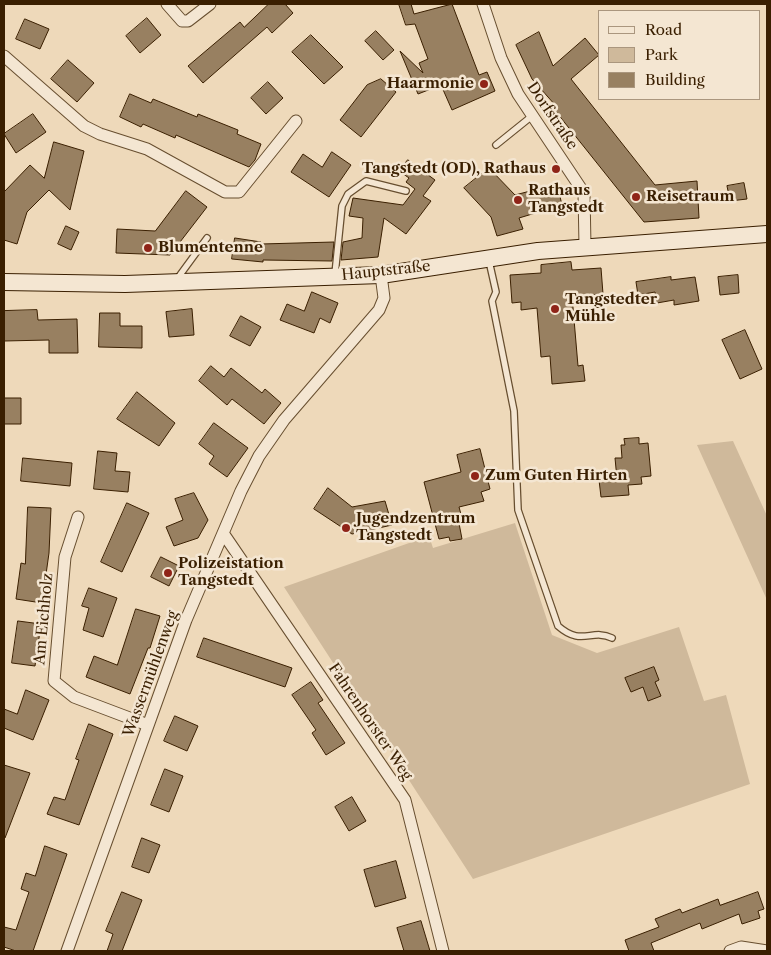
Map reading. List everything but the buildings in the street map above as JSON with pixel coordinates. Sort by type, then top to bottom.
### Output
[{"type":"street","points":[[168,4],[182,20],[188,21],[210,4]]},
{"type":"street","name":"Dorfstraße","points":[[483,4],[501,58],[518,94],[584,193],[585,246]]},
{"type":"street","points":[[4,56],[84,126],[100,134],[147,149],[226,192],[239,192],[296,121]]},
{"type":"street","name":"Hauptstraße","points":[[4,282],[175,282],[381,275],[585,246],[767,234]]},
{"type":"street","name":"Wassermühlenweg","points":[[67,951],[186,620],[258,456],[284,420],[379,310],[384,298],[381,275]]},
{"type":"street","name":"Am Eichholz","points":[[78,517],[65,557],[54,681],[74,697],[148,725]]},
{"type":"street","name":"Fahrenhorster Weg","points":[[223,533],[404,800],[443,951]]},
{"type":"street","points":[[730,951],[741,947],[767,951]]},
{"type":"lane","points":[[496,145],[532,116]]},
{"type":"lane","points":[[335,276],[342,206],[348,194],[366,181],[406,191]]},
{"type":"lane","points":[[175,282],[207,238]]},
{"type":"lane","points":[[489,259],[496,292],[492,301],[514,411],[518,510],[558,626],[575,637],[602,635],[612,638]]},
{"type":"green space","points":[[733,441],[767,516],[767,600],[697,445]]},
{"type":"green space","points":[[515,523],[552,635],[597,653],[679,627],[704,701],[726,695],[750,784],[473,879],[284,587],[429,536],[433,548]]},
{"type":"place","name":"Haarmonie","points":[[484,84]]},
{"type":"place","name":"Tangstedt (OD), Rathaus","points":[[556,169]]},
{"type":"place","name":"Reisetraum","points":[[636,197]]},
{"type":"place","name":"Rathaus Tangstedt","points":[[518,200]]},
{"type":"place","name":"Blumentenne","points":[[148,248]]},
{"type":"place","name":"Tangstedter Mühle","points":[[555,309]]},
{"type":"place","name":"Zum Guten Hirten","points":[[475,476]]},
{"type":"place","name":"Jugendzentrum Tangstedt","points":[[346,528]]},
{"type":"place","name":"Polizeistation Tangstedt","points":[[168,573]]}]
